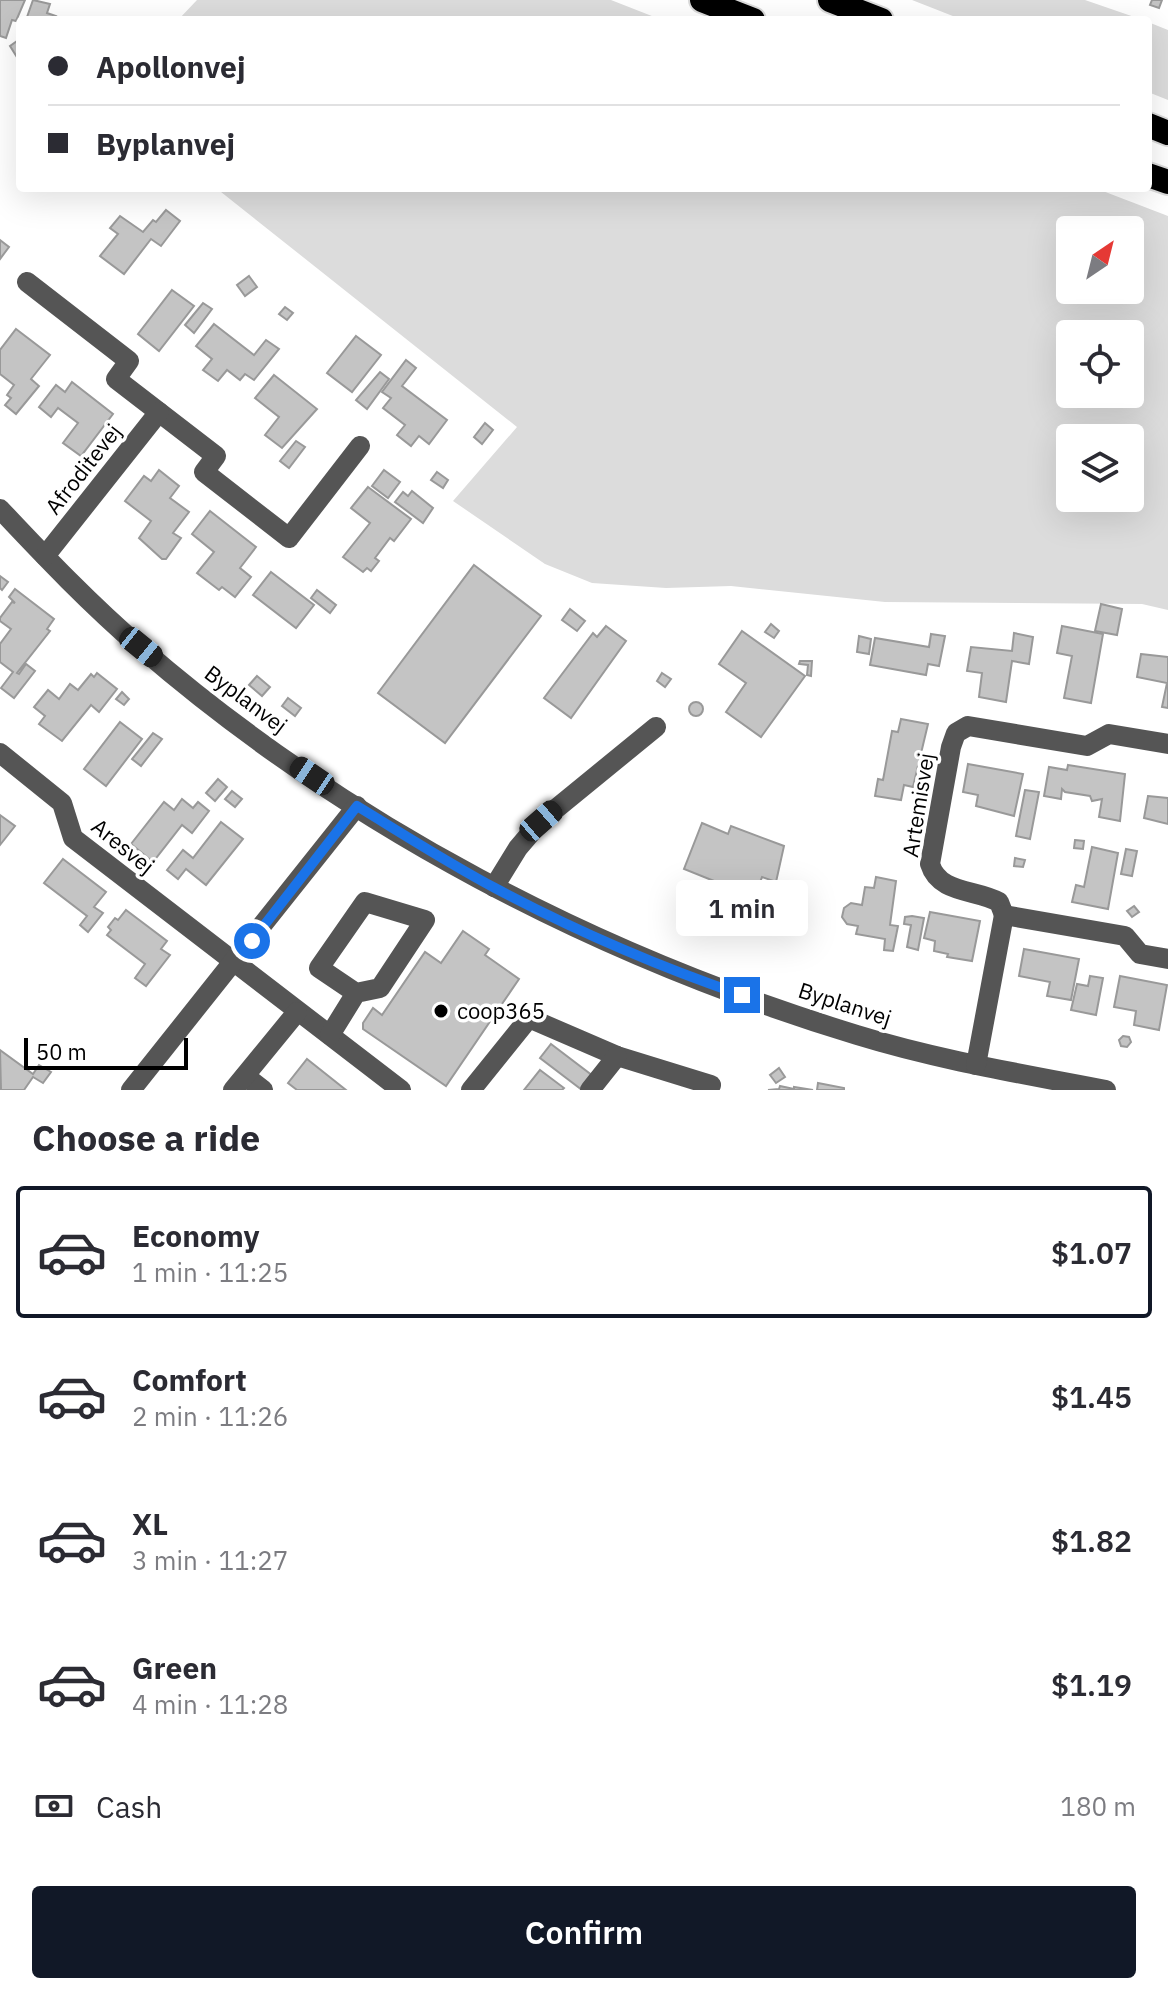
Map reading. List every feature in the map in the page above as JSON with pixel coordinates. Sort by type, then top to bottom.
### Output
[{"type":"highway","points":[[702,0],[743,16]]},
{"type":"highway","points":[[830,0],[871,16]]},
{"type":"street","points":[[27,282],[129,361],[116,379],[216,456],[204,472],[289,538],[360,446]]},
{"type":"street","name":"Afroditevej","points":[[45,556],[159,412]]},
{"type":"street","name":"Byplanvej","points":[[0,509],[141,647],[233,721],[357,806],[494,887],[685,976],[857,1035],[976,1065],[1106,1090]]},
{"type":"street","name":"Artemisvej","points":[[1168,744],[1109,734],[1087,746],[968,726],[956,733],[951,747],[930,864],[933,874],[941,882],[987,895],[999,902],[1004,915],[1125,936],[1140,954],[1168,959]]},
{"type":"street","points":[[494,887],[518,848],[541,821],[656,727]]},
{"type":"street","name":"Aresvej","points":[[0,753],[62,803],[73,838],[401,1090]]},
{"type":"street","points":[[131,1090],[357,806]]},
{"type":"street","points":[[330,1035],[356,993],[380,988],[425,920],[365,902],[319,968],[356,993]]},
{"type":"street","points":[[976,1065],[1004,915]]},
{"type":"street","points":[[263,1090],[239,1083],[297,1012]]},
{"type":"street","points":[[471,1090],[529,1018],[617,1056],[711,1085]]},
{"type":"street","points":[[590,1090],[617,1056]]},
{"type":"shaded area","points":[[197,0],[611,0],[652,16],[182,16]]},
{"type":"shaded area","points":[[912,0],[1085,0],[1131,16],[953,16]]},
{"type":"shaded area","points":[[1152,24],[1168,30],[1168,100],[1152,94]]},
{"type":"shaded area","points":[[221,192],[1105,192],[1168,216],[1168,610],[1142,604],[885,602],[731,586],[666,588],[592,583],[545,564],[453,501],[517,427]]},
{"type":"building","points":[[0,0],[25,0],[16,21],[12,20],[6,38],[0,36]]},
{"type":"building","points":[[33,0],[50,4],[47,13],[56,16],[27,16]]},
{"type":"building","points":[[1152,0],[1162,0],[1159,8],[1150,5]]},
{"type":"building","points":[[16,42],[16,56],[10,46]]},
{"type":"building","points":[[166,210],[180,221],[161,246],[151,239],[124,274],[100,256],[118,234],[110,228],[120,216],[143,232]]},
{"type":"building","points":[[0,240],[9,247],[0,259]]},
{"type":"building","points":[[249,276],[257,287],[245,296],[237,285]]},
{"type":"building","points":[[172,290],[194,306],[159,351],[138,334]]},
{"type":"building","points":[[203,303],[212,309],[194,333],[185,325]]},
{"type":"building","points":[[285,307],[293,313],[287,320],[279,314]]},
{"type":"building","points":[[214,324],[254,355],[266,340],[279,349],[254,380],[245,374],[240,380],[227,370],[218,381],[203,370],[212,359],[196,346]]},
{"type":"building","points":[[16,329],[50,355],[31,379],[39,386],[16,414],[5,405],[11,398],[7,395],[14,385],[0,374],[0,350]]},
{"type":"building","points":[[356,336],[381,355],[352,392],[327,373]]},
{"type":"building","points":[[406,360],[416,368],[402,386],[447,420],[429,444],[419,436],[411,446],[397,435],[405,425],[383,408],[391,398],[382,392]]},
{"type":"building","points":[[380,372],[389,379],[367,409],[356,400]]},
{"type":"building","points":[[274,375],[317,409],[282,448],[265,435],[279,417],[255,398]]},
{"type":"building","points":[[72,382],[113,414],[81,456],[63,443],[78,423],[58,408],[51,417],[39,407],[56,385],[65,392]]},
{"type":"building","points":[[485,423],[493,430],[482,444],[474,437]]},
{"type":"building","points":[[296,441],[305,447],[289,468],[280,461]]},
{"type":"building","points":[[159,470],[179,486],[170,498],[189,512],[173,533],[181,538],[166,559],[162,559],[139,538],[151,521],[125,501],[144,476],[151,481]]},
{"type":"building","points":[[384,470],[400,482],[388,498],[372,486]]},
{"type":"building","points":[[437,472],[448,480],[443,488],[431,480]]},
{"type":"building","points":[[368,487],[411,519],[394,541],[390,538],[375,558],[379,561],[371,571],[367,568],[363,572],[343,557],[370,523],[351,508]]},
{"type":"building","points":[[412,491],[433,508],[423,523],[395,502],[403,492],[408,496]]},
{"type":"building","points":[[210,511],[256,547],[240,568],[251,577],[235,597],[222,587],[219,590],[197,573],[214,552],[192,534]]},
{"type":"building","points":[[474,565],[541,616],[445,743],[378,693]]},
{"type":"building","points":[[271,572],[314,605],[296,628],[253,595]]},
{"type":"building","points":[[0,576],[8,582],[2,590],[0,588]]},
{"type":"building","points":[[15,589],[54,619],[47,629],[50,631],[17,673],[26,664],[35,671],[14,698],[1,688],[13,672],[0,662],[0,644],[11,629],[0,618],[12,602],[15,603],[9,597]]},
{"type":"building","points":[[317,590],[336,605],[330,613],[311,598]]},
{"type":"building","points":[[1101,604],[1122,609],[1117,635],[1095,631]]},
{"type":"building","points":[[570,609],[585,621],[577,631],[562,620]]},
{"type":"building","points":[[771,624],[779,631],[774,638],[765,632]]},
{"type":"building","points":[[606,626],[626,641],[571,718],[544,698],[593,633],[597,637]]},
{"type":"building","points":[[1062,626],[1103,634],[1091,703],[1064,698],[1072,656],[1057,653]]},
{"type":"building","points":[[742,631],[805,676],[761,737],[726,712],[746,683],[719,664]]},
{"type":"building","points":[[1014,633],[1033,637],[1029,664],[1012,661],[1006,702],[979,697],[982,673],[967,671],[971,647],[1012,651]]},
{"type":"building","points":[[931,634],[945,636],[939,666],[928,664],[926,675],[870,665],[875,638],[929,647]]},
{"type":"building","points":[[859,636],[871,639],[869,654],[857,652]]},
{"type":"building","points":[[1141,654],[1168,657],[1168,708],[1162,707],[1167,683],[1137,677]]},
{"type":"building","points":[[800,661],[812,661],[811,676],[807,675],[808,665],[799,664]]},
{"type":"building","points":[[97,673],[117,689],[99,712],[91,705],[62,741],[39,724],[45,716],[34,707],[48,690],[59,699],[70,684],[78,690],[91,674],[94,677]]},
{"type":"building","points":[[662,673],[671,679],[665,687],[657,681]]},
{"type":"building","points":[[257,676],[270,687],[262,696],[249,685]]},
{"type":"building","points":[[122,692],[129,699],[124,705],[116,699]]},
{"type":"building","points":[[288,698],[301,708],[295,716],[282,706]]},
{"type":"building","points":[[696,702],[703,709],[696,716],[689,709]]},
{"type":"building","points":[[901,719],[928,724],[913,787],[904,785],[901,800],[875,796],[878,779],[883,780],[892,731],[898,732]]},
{"type":"building","points":[[120,722],[142,739],[106,786],[84,769]]},
{"type":"building","points":[[153,733],[162,739],[141,766],[132,759]]},
{"type":"building","points":[[968,764],[1023,774],[1014,816],[976,806],[978,795],[963,792]]},
{"type":"building","points":[[1068,765],[1125,774],[1120,821],[1099,817],[1102,799],[1092,801],[1090,796],[1062,789],[1061,799],[1044,796],[1049,767],[1067,770]]},
{"type":"building","points":[[218,779],[227,787],[215,801],[206,793]]},
{"type":"building","points":[[1025,790],[1039,792],[1030,839],[1016,836]]},
{"type":"building","points":[[232,791],[242,799],[235,807],[225,799]]},
{"type":"building","points":[[1148,796],[1168,798],[1168,824],[1144,818]]},
{"type":"building","points":[[182,799],[193,808],[198,802],[209,811],[192,833],[182,825],[153,862],[131,844],[164,802],[174,810]]},
{"type":"building","points":[[0,815],[15,826],[0,845]]},
{"type":"building","points":[[221,822],[243,839],[206,885],[186,869],[178,879],[167,870],[183,850],[193,858]]},
{"type":"building","points":[[702,823],[728,834],[731,826],[784,846],[776,882],[762,877],[755,896],[737,890],[734,896],[724,892],[724,885],[684,869]]},
{"type":"building","points":[[1075,840],[1084,841],[1083,849],[1074,848]]},
{"type":"building","points":[[1092,847],[1118,853],[1108,909],[1072,902],[1076,885],[1084,887]]},
{"type":"building","points":[[1126,849],[1137,851],[1132,876],[1121,874]]},
{"type":"building","points":[[1015,858],[1025,860],[1023,867],[1014,866]]},
{"type":"building","points":[[63,859],[106,892],[94,907],[103,913],[88,932],[80,925],[87,916],[44,883]]},
{"type":"building","points":[[876,877],[896,881],[890,925],[898,926],[893,951],[884,950],[885,939],[856,934],[858,926],[847,924],[842,917],[844,908],[851,903],[862,905],[865,887],[874,888]]},
{"type":"building","points":[[1134,906],[1139,912],[1132,917],[1127,911]]},
{"type":"building","points":[[126,910],[167,941],[161,949],[170,955],[146,986],[135,978],[145,964],[107,935],[111,930],[108,927]]},
{"type":"building","points":[[930,912],[980,921],[972,961],[947,957],[948,954],[934,951],[935,941],[924,938]]},
{"type":"building","points":[[905,917],[924,918],[918,950],[907,947],[911,925],[904,924]]},
{"type":"building","name":"coop365","points":[[463,931],[489,949],[485,955],[519,979],[446,1086],[363,1029],[363,1023],[373,1008],[382,1015],[425,952],[441,963]]},
{"type":"building","points":[[1024,949],[1079,959],[1071,1000],[1047,996],[1050,982],[1019,976]]},
{"type":"building","points":[[1090,976],[1103,978],[1096,1015],[1071,1010],[1077,984],[1088,986]]},
{"type":"building","points":[[1120,976],[1167,985],[1159,1030],[1134,1025],[1136,1011],[1114,1007]]},
{"type":"building","points":[[1123,1036],[1129,1037],[1131,1042],[1127,1047],[1121,1046],[1119,1040]]},
{"type":"building","points":[[551,1044],[593,1076],[582,1090],[540,1058]]},
{"type":"building","points":[[0,1050],[33,1074],[39,1065],[51,1072],[43,1083],[33,1077],[24,1090],[1,1090]]},
{"type":"building","points":[[307,1059],[346,1090],[297,1090],[288,1083]]},
{"type":"building","points":[[779,1068],[785,1077],[776,1083],[770,1075]]},
{"type":"building","points":[[540,1070],[564,1088],[524,1090]]},
{"type":"building","points":[[818,1083],[844,1088],[844,1090],[817,1090]]},
{"type":"building","points":[[780,1086],[813,1090],[768,1090],[779,1089]]},
{"type":"place","name":"coop365","points":[[441,1011]]},
{"type":"route","points":[[252,941],[357,806],[542,912],[685,976],[742,995]]}]
